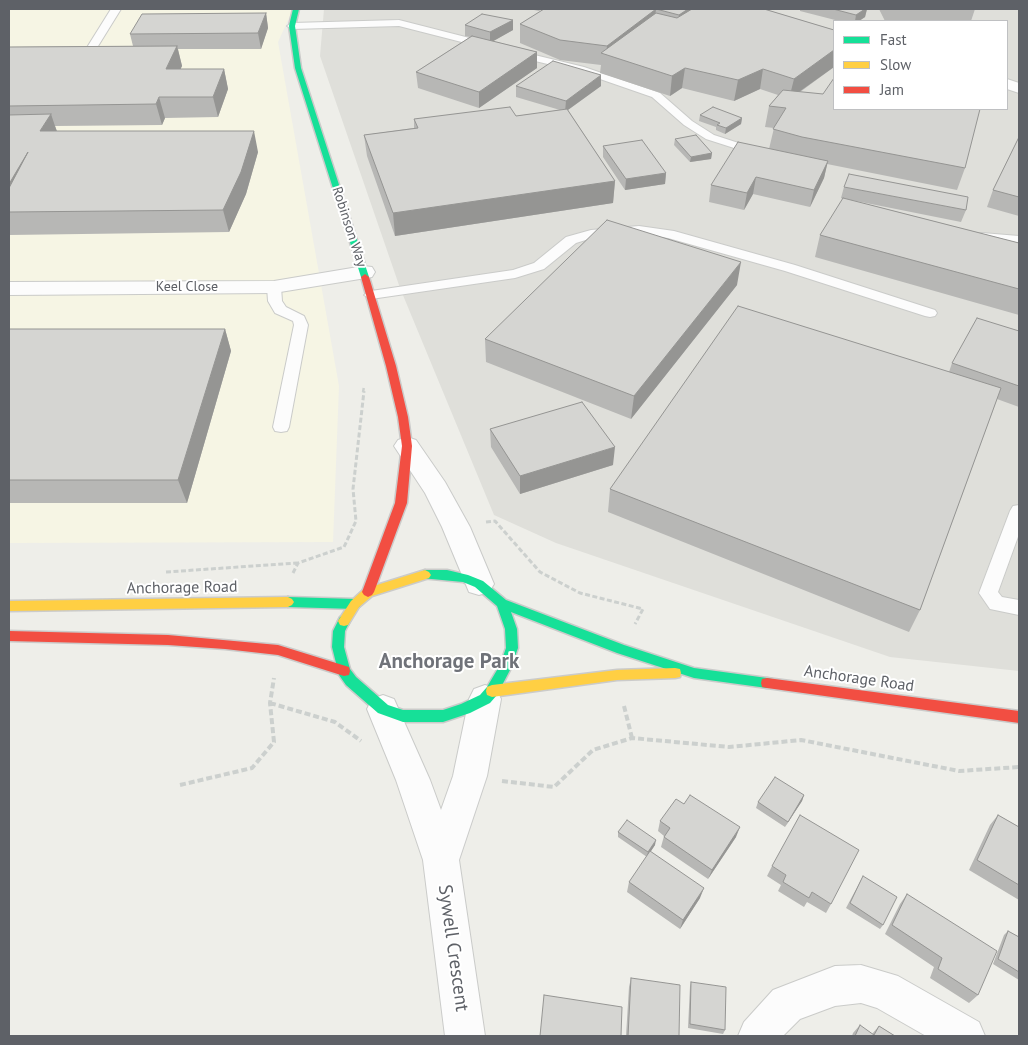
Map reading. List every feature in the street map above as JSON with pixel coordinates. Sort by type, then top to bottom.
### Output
[{"type":"street","name":"Robinson Way","points":[[296,9],[292,26],[298,68],[371,295],[391,366],[407,446],[401,503],[368,592]]},
{"type":"street","name":"Keel Close","points":[[9,289],[274,287],[364,272]]},
{"type":"street","name":"Robinson Way","points":[[407,446],[436,489],[456,528],[479,584]]},
{"type":"street","points":[[425,575],[447,575],[464,578],[479,584],[502,603],[511,629],[512,648],[506,666],[489,695],[465,709],[443,716],[404,716],[383,709],[360,690],[344,671],[338,647],[339,631],[355,604],[368,592],[425,575]]},
{"type":"street","name":"Anchorage Road","points":[[9,606],[278,602],[355,604]]},
{"type":"street","name":"Anchorage Road","points":[[502,603],[621,650],[694,673],[1019,717]]},
{"type":"street","points":[[9,636],[168,640],[224,644],[278,650],[344,671]]},
{"type":"street","name":"Anchorage Road","points":[[489,695],[617,676],[694,673]]},
{"type":"street","name":"Sywell Crescent","points":[[441,860],[470,776],[489,695]]},
{"type":"street","name":"Sywell Crescent","points":[[383,709],[412,780],[441,860],[465,1036]]},
{"type":"street","points":[[758,1036],[787,1004],[835,986],[861,984],[884,990],[965,1036]]},
{"type":"lane","points":[[91,49],[116,9]]},
{"type":"lane","points":[[292,26],[399,24],[580,69],[656,95],[688,123],[710,137],[766,156]]},
{"type":"lane","points":[[371,295],[515,274],[538,266],[570,240],[591,234],[640,230],[669,234],[790,268],[930,313]]},
{"type":"lane","points":[[972,235],[991,239],[1019,240]]},
{"type":"lane","points":[[274,287],[275,301],[280,310],[299,319],[301,325],[281,427]]},
{"type":"lane","points":[[1019,511],[988,593],[998,604],[1019,607]]},
{"type":"path","points":[[180,785],[252,768],[274,742],[270,703],[335,722],[367,745]]},
{"type":"path","points":[[470,776],[554,787],[593,750],[632,738],[729,747],[801,740],[959,772],[1019,767]]},
{"type":"shaded area","points":[[9,9],[293,9],[278,42],[339,386],[333,542],[9,543]]},
{"type":"shaded area","points":[[324,9],[1019,9],[1019,671],[890,657],[556,543],[494,515],[400,288],[320,56]]},
{"type":"building","points":[[544,9],[656,9],[607,46],[560,40],[520,24]]},
{"type":"building","points":[[656,9],[688,9],[679,15]]},
{"type":"building","points":[[692,9],[764,9],[833,30],[833,51],[794,79],[763,69],[738,80],[685,68],[672,76],[601,53],[656,13],[677,18]]},
{"type":"building","points":[[833,9],[865,9],[856,15]]},
{"type":"building","points":[[266,13],[258,33],[130,34],[142,14]]},
{"type":"building","points":[[482,14],[513,20],[490,32],[465,25]]},
{"type":"building","points":[[472,36],[537,52],[479,92],[416,72]]},
{"type":"building","points":[[177,46],[166,69],[224,69],[213,97],[159,97],[156,104],[9,106],[9,47]]},
{"type":"building","points":[[553,61],[601,75],[566,101],[516,86]]},
{"type":"building","points":[[833,79],[833,110],[980,110],[965,168],[802,137],[773,129],[786,108],[769,106],[783,90],[823,94]]},
{"type":"building","points":[[510,107],[516,116],[567,109],[615,181],[393,213],[364,135],[418,128],[414,119]]},
{"type":"building","points":[[713,107],[742,118],[726,128],[717,125],[720,123],[700,115]]},
{"type":"building","points":[[51,114],[40,131],[254,131],[241,172],[223,210],[9,212],[9,188],[28,152],[9,184],[9,115]]},
{"type":"building","points":[[696,135],[712,153],[691,157],[675,139]]},
{"type":"building","points":[[1019,137],[1019,197],[993,190]]},
{"type":"building","points":[[642,140],[666,173],[626,179],[603,146]]},
{"type":"building","points":[[738,142],[828,161],[814,190],[756,177],[747,193],[711,185]]},
{"type":"building","points":[[849,174],[968,197],[966,210],[844,187]]},
{"type":"building","points":[[843,198],[1019,243],[1019,289],[820,235]]},
{"type":"building","points":[[607,220],[741,262],[634,396],[485,339]]},
{"type":"building","points":[[738,306],[1001,388],[920,610],[610,489]]},
{"type":"building","points":[[977,318],[1019,331],[1019,386],[952,363]]},
{"type":"building","points":[[9,329],[225,329],[178,480],[9,480]]},
{"type":"building","points":[[582,402],[615,447],[520,476],[490,429]]},
{"type":"building","points":[[775,777],[804,795],[788,822],[758,802]]},
{"type":"building","points":[[690,795],[740,827],[712,870],[664,837],[670,828],[660,821],[676,799],[684,804]]},
{"type":"building","points":[[800,815],[859,850],[831,904],[812,892],[809,898],[783,882],[786,875],[772,866]]},
{"type":"building","points":[[998,815],[1019,827],[1019,885],[977,860]]},
{"type":"building","points":[[627,820],[656,840],[648,852],[618,832]]},
{"type":"building","points":[[650,851],[704,888],[683,920],[629,882]]},
{"type":"building","points":[[863,876],[897,897],[883,925],[850,903]]},
{"type":"building","points":[[907,894],[997,951],[978,995],[938,969],[942,958],[892,925]]},
{"type":"building","points":[[1008,931],[1019,937],[1019,972],[998,959]]},
{"type":"building","points":[[631,978],[680,985],[679,1036],[628,1036]]},
{"type":"building","points":[[691,982],[726,987],[725,1030],[690,1024]]},
{"type":"building","points":[[544,995],[622,1007],[621,1036],[540,1036]]},
{"type":"building","points":[[860,1025],[874,1035],[879,1026],[895,1036],[855,1036]]},
{"type":"traffic: fast","points":[[296,9],[292,26],[298,68],[365,277]]},
{"type":"traffic: fast","points":[[344,621],[339,631],[338,647],[344,671],[351,681],[383,709],[403,716],[443,716],[465,709],[485,699],[492,691],[506,666],[512,648],[511,629],[502,603],[479,584],[464,578],[447,575],[425,575]]},
{"type":"traffic: fast","points":[[288,602],[355,604]]},
{"type":"traffic: fast","points":[[502,603],[621,649],[694,673],[767,683]]},
{"type":"traffic: slow","points":[[344,621],[355,604],[368,592],[425,575]]},
{"type":"traffic: slow","points":[[9,606],[288,602]]},
{"type":"traffic: slow","points":[[492,691],[617,675],[675,673]]},
{"type":"traffic: jam","points":[[365,277],[391,366],[403,417],[407,446],[401,503],[368,592]]},
{"type":"traffic: jam","points":[[9,636],[168,640],[225,644],[278,650],[344,671]]},
{"type":"traffic: jam","points":[[767,683],[1019,717]]},
{"type":"district","name":"Anchorage Park","points":[[449,662]]}]
